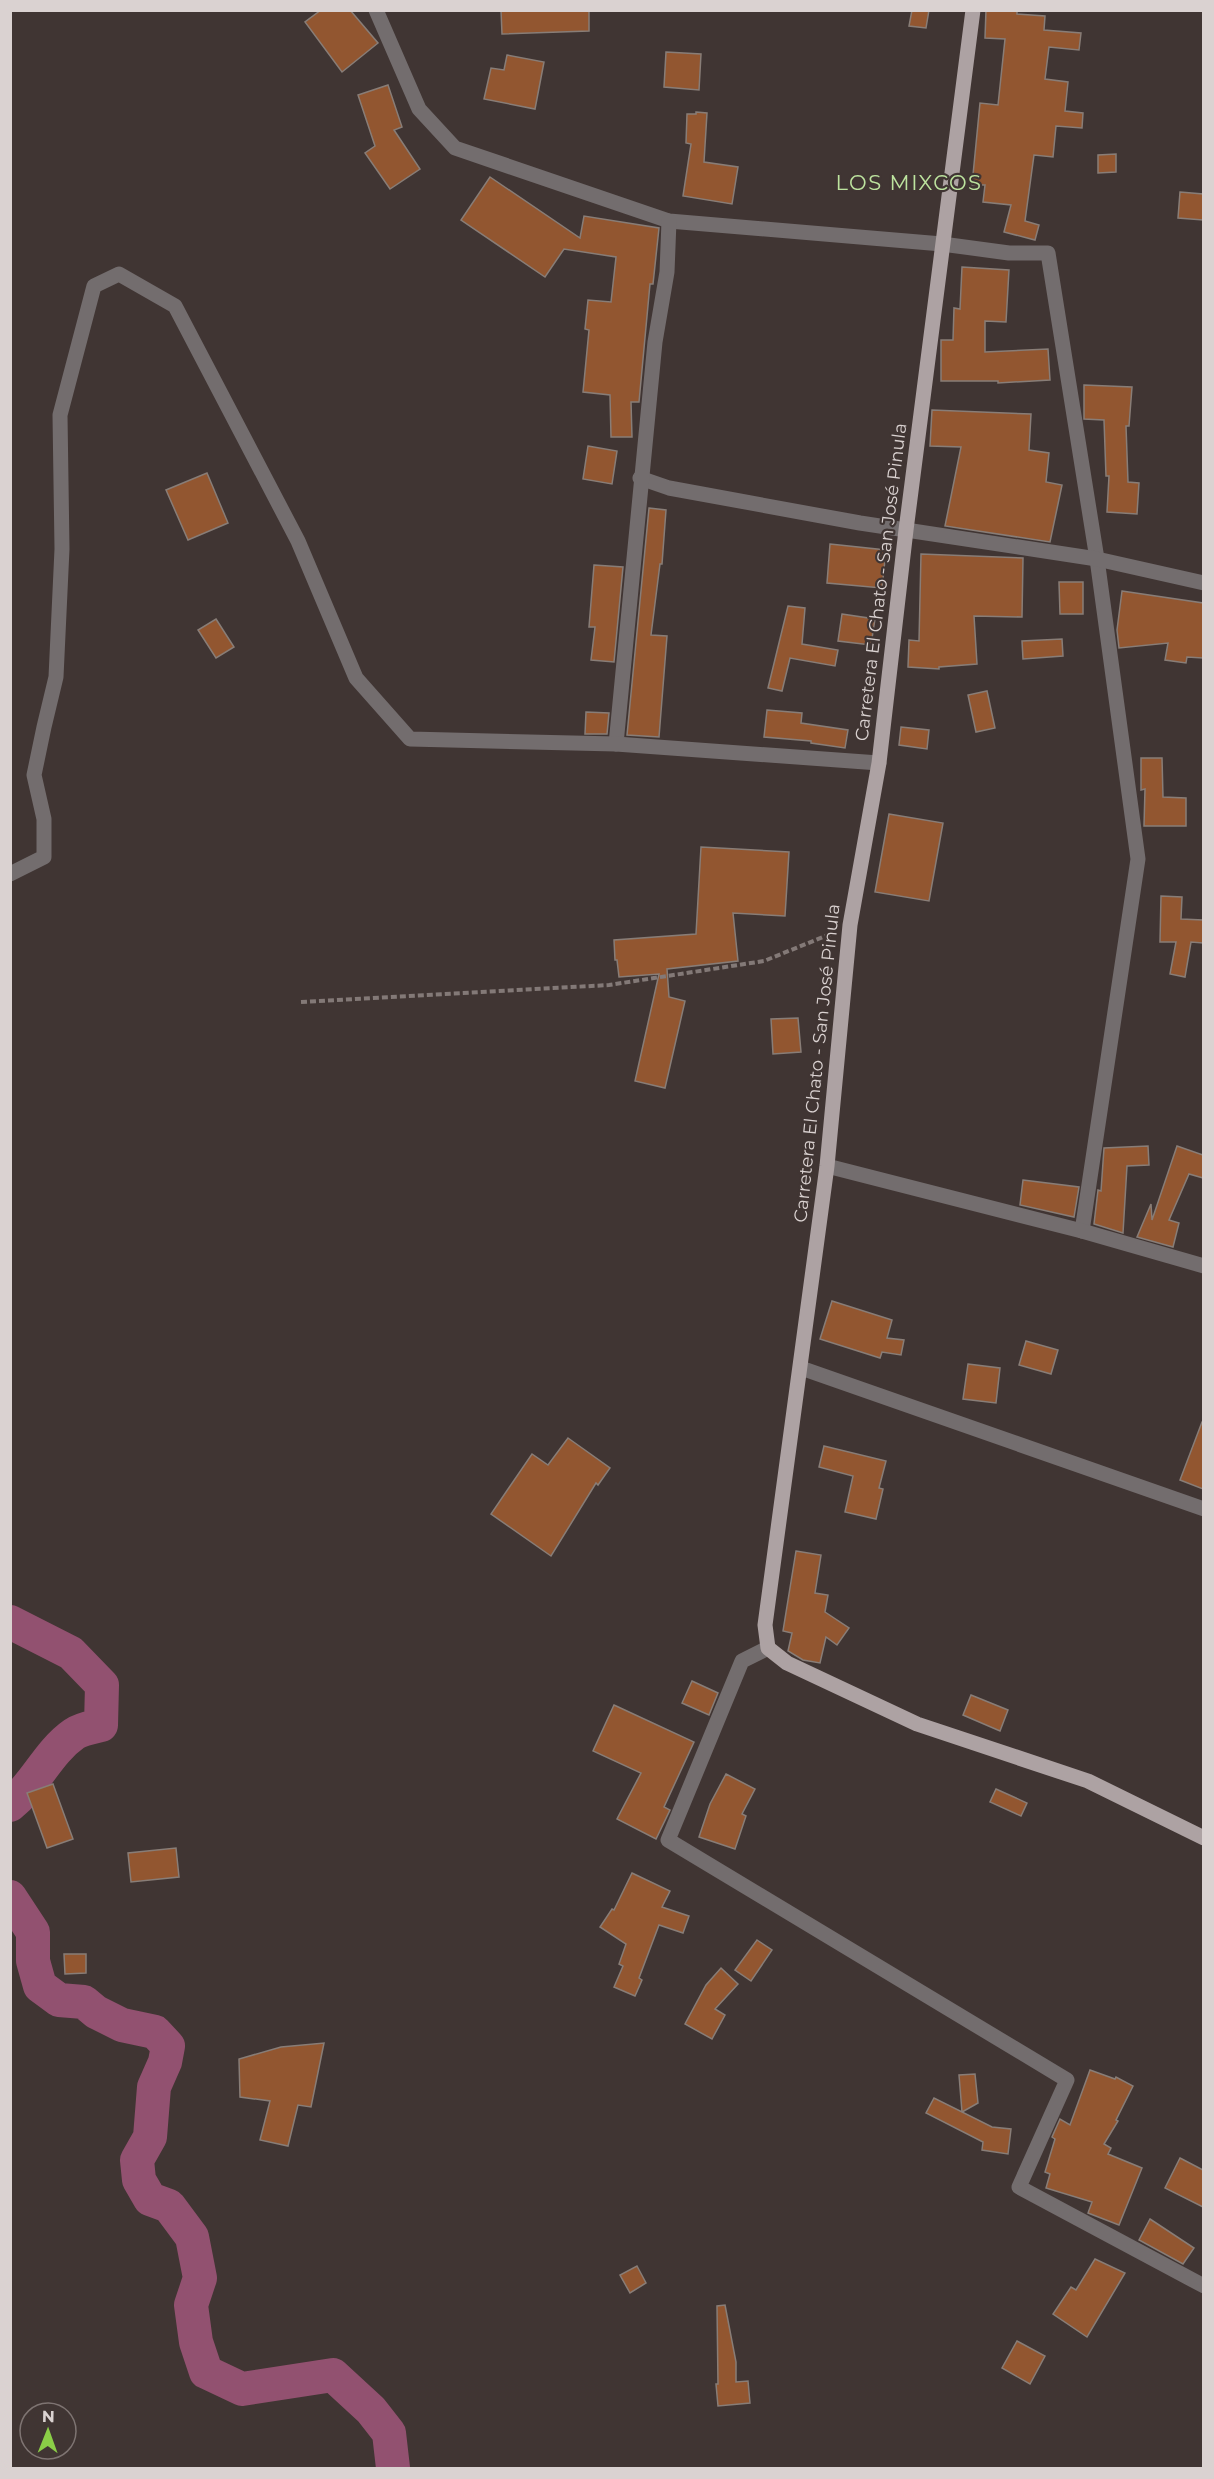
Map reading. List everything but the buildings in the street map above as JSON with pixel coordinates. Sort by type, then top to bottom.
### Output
[{"type":"main road","name":"Carretera El Chato - San José Pinula","points":[[768,1648],[765,1625],[827,1166],[850,925],[879,763],[906,530],[973,10]]},
{"type":"main road","points":[[768,1648],[787,1663],[917,1724],[1088,1781],[1203,1838]]},
{"type":"street","points":[[376,10],[419,109],[455,148],[669,221],[942,244],[1009,253],[1048,253],[1097,559],[1138,859],[1082,1231]]},
{"type":"street","points":[[616,744],[640,478],[655,342],[667,272],[669,221]]},
{"type":"street","points":[[10,874],[44,857],[44,819],[34,775],[56,677],[62,549],[60,415],[94,286],[119,274],[175,306],[298,541],[356,678],[410,739],[616,744],[879,763]]},
{"type":"street","points":[[640,478],[669,488],[906,530],[1097,559],[1203,583]]},
{"type":"street","points":[[827,1166],[1082,1231],[1203,1266]]},
{"type":"street","points":[[801,1368],[1203,1509]]},
{"type":"street","points":[[768,1648],[742,1661],[668,1840],[1067,2079],[1019,2187],[1203,2286]]},
{"type":"path","points":[[301,1002],[609,985],[674,976],[764,961],[850,925]]},
{"type":"waterway","points":[[10,1622],[71,1653],[102,1685],[101,1725],[80,1731],[65,1741],[27,1788],[10,1805]]},
{"type":"waterway","points":[[10,1897],[33,1932],[33,1961],[40,1986],[59,2000],[84,2002],[96,2012],[122,2025],[155,2032],[168,2046],[165,2062],[154,2087],[150,2137],[137,2160],[139,2180],[150,2199],[169,2206],[192,2237],[200,2278],[191,2305],[196,2342],[206,2372],[242,2389],[333,2375],[371,2410],[389,2433],[393,2468]]},
{"type":"district","name":"LOS MIXCOS","points":[[909,183]]}]
